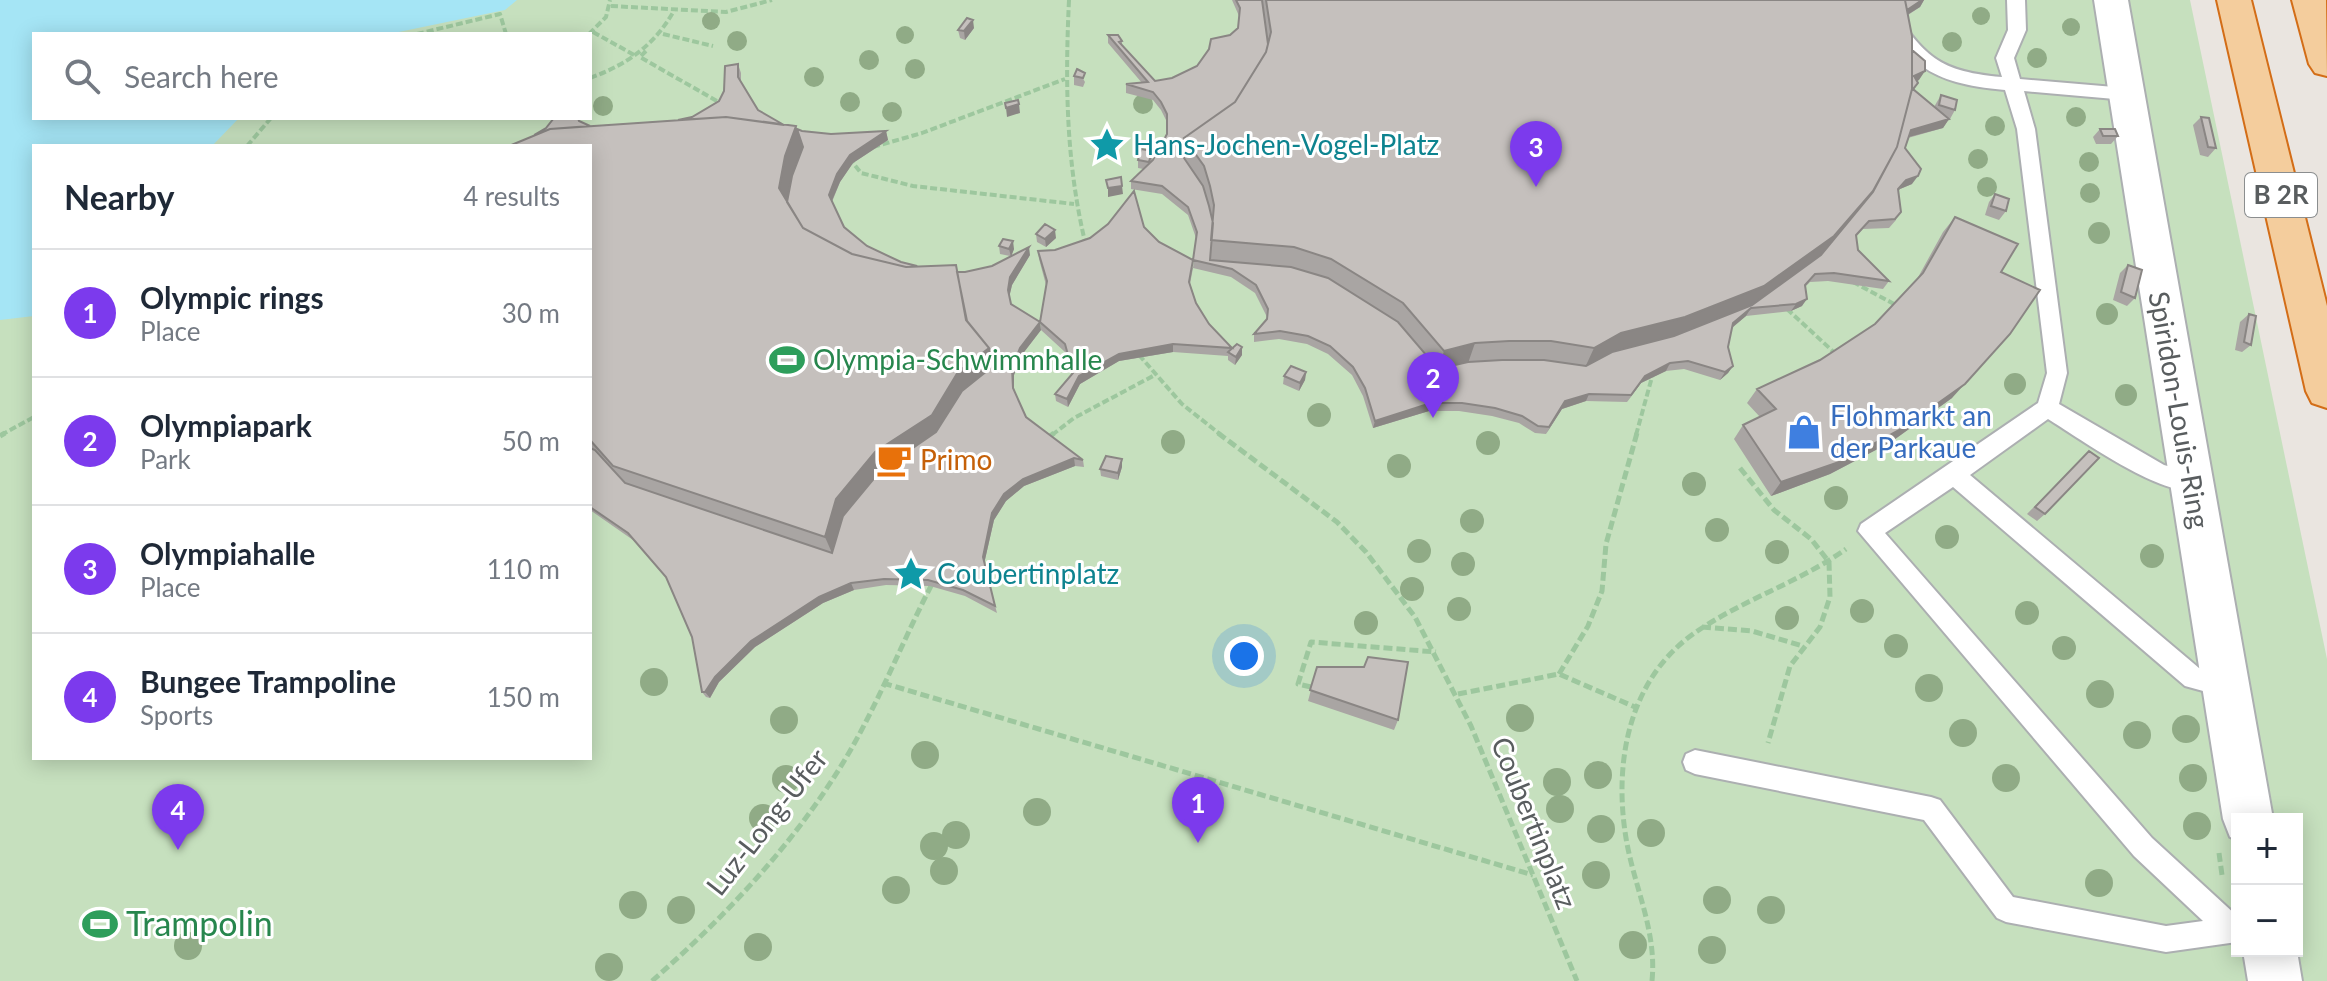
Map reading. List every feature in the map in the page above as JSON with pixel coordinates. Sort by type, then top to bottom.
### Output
[{"type":"highway","name":"B 2R","points":[[2234,0],[2327,391]]},
{"type":"highway","points":[[2316,14],[2327,64]]},
{"type":"street","name":"Spiridon-Louis-Ring","points":[[2111,0],[2247,813]]},
{"type":"street","points":[[2260,957],[2275,981]]},
{"type":"lane","points":[[1875,0],[1921,60],[1965,80],[2126,94]]},
{"type":"lane","points":[[2016,0],[2020,16],[2016,38],[2005,58],[2026,129],[2057,373],[2047,408],[1869,531],[2143,847],[2231,923]]},
{"type":"lane","points":[[2047,408],[2158,473],[2192,482]]},
{"type":"lane","points":[[1954,475],[2193,678],[2225,686]]},
{"type":"lane","points":[[1695,762],[1931,809],[2006,909],[2166,939],[2231,937]]},
{"type":"path","points":[[592,32],[606,17],[610,3],[726,12],[772,0]]},
{"type":"path","points":[[1069,0],[1065,79],[1067,157],[1074,204],[1087,251]]},
{"type":"path","points":[[675,9],[663,34],[640,57],[731,110]]},
{"type":"path","points":[[425,32],[500,14],[505,32]]},
{"type":"path","points":[[502,28],[509,28]]},
{"type":"path","points":[[592,34],[636,56]]},
{"type":"path","points":[[663,34],[713,46]]},
{"type":"path","points":[[592,77],[646,51]]},
{"type":"path","points":[[1065,79],[1024,91],[913,138],[845,154],[861,173],[886,181],[1074,204]]},
{"type":"path","points":[[249,144],[269,120]]},
{"type":"path","points":[[1843,277],[1896,305]]},
{"type":"path","points":[[1785,307],[1838,356]]},
{"type":"path","name":"Coubertinplatz","points":[[1137,351],[1153,376],[1193,416],[1337,521],[1379,567],[1437,652],[1458,694],[1577,981]]},
{"type":"path","points":[[1042,444],[1074,418],[1153,376]]},
{"type":"path","points":[[1559,674],[1588,626],[1602,591],[1606,544],[1652,377]]},
{"type":"path","points":[[0,436],[32,418]]},
{"type":"path","points":[[1740,468],[1774,510],[1811,539],[1829,562],[1830,597],[1820,627],[1803,646],[1783,686],[1762,775]]},
{"type":"path","points":[[1652,981],[1656,959],[1626,838],[1623,798],[1627,736],[1648,675],[1666,653],[1701,627],[1796,582],[1829,562],[1869,531]]},
{"type":"path","name":"Luz-Long-Ufer","points":[[652,981],[707,933],[790,835],[849,753],[933,581]]},
{"type":"path","points":[[1701,627],[1752,631],[1803,646]]},
{"type":"path","points":[[1311,687],[1298,684],[1311,642],[1437,652]]},
{"type":"path","points":[[1458,694],[1559,674],[1635,707]]},
{"type":"path","points":[[883,683],[1534,875]]},
{"type":"green space","points":[[0,0],[2190,0],[2327,659],[2327,981],[0,981]]},
{"type":"water","points":[[0,0],[517,0],[505,10],[399,32],[32,32],[32,120],[237,120],[214,144],[32,144],[32,316],[0,320]]},
{"type":"building","points":[[1236,0],[1262,0],[1268,44],[1266,52],[1235,102],[1184,138],[1184,158],[1203,186],[1213,223],[1210,260],[1291,267],[1328,278],[1398,322],[1438,369],[1468,362],[1502,360],[1544,360],[1586,366],[1612,352],[1674,336],[1752,305],[1821,255],[1873,192],[1897,147],[1912,89],[1912,50],[1925,61],[1925,71],[1914,76],[1918,83],[1913,89],[1949,119],[1911,130],[1905,148],[1921,169],[1918,176],[1906,180],[1898,189],[1901,212],[1895,219],[1869,221],[1856,235],[1858,250],[1889,281],[1834,273],[1815,274],[1805,285],[1807,299],[1796,304],[1751,308],[1733,323],[1728,347],[1733,366],[1725,372],[1688,361],[1670,363],[1645,376],[1631,395],[1589,394],[1565,401],[1549,427],[1538,426],[1522,416],[1495,408],[1462,403],[1431,403],[1375,421],[1365,388],[1353,367],[1330,346],[1308,336],[1280,331],[1254,334],[1267,319],[1268,309],[1256,285],[1232,269],[1193,260],[1197,232],[1188,207],[1162,186],[1131,181],[1153,160],[1167,134],[1167,114],[1153,92],[1126,84],[1148,82],[1108,35],[1118,35],[1122,41],[1119,42],[1155,81],[1172,78],[1197,66],[1209,49],[1211,39],[1230,35],[1238,28],[1240,8]]},
{"type":"building","points":[[1266,0],[1905,0],[1912,36],[1912,89],[1897,147],[1873,191],[1834,236],[1764,286],[1685,317],[1621,333],[1594,348],[1551,341],[1509,341],[1475,343],[1444,351],[1403,303],[1331,259],[1294,247],[1211,240],[1214,205],[1210,186],[1204,166],[1184,138],[1235,102],[1266,52],[1271,32]]},
{"type":"building","points":[[1905,0],[1922,0],[1907,10]]},
{"type":"building","points":[[967,18],[973,20],[964,31],[958,30]]},
{"type":"building","points":[[738,64],[738,77],[758,110],[784,125],[726,117],[678,120],[692,117],[719,101],[724,91],[725,66]]},
{"type":"building","points":[[1077,69],[1085,73],[1083,78],[1074,76]]},
{"type":"building","points":[[1941,95],[1957,100],[1955,110],[1939,105]]},
{"type":"building","points":[[1018,100],[1019,104],[1006,108],[1005,103]]},
{"type":"building","name":"Olympia-Schwimmhalle","points":[[726,117],[796,126],[785,156],[779,188],[803,228],[852,254],[906,267],[956,265],[966,320],[989,348],[958,372],[932,415],[875,452],[836,499],[825,537],[613,466],[592,442],[592,144],[514,144],[550,129]]},
{"type":"building","points":[[2201,117],[2209,118],[2216,148],[2208,147]]},
{"type":"building","points":[[552,120],[579,120],[590,126],[550,129],[534,135]]},
{"type":"building","points":[[797,129],[831,134],[886,131],[850,155],[837,174],[829,195],[844,227],[867,246],[917,266],[906,267],[852,254],[803,228],[787,202],[792,176],[803,147]]},
{"type":"building","points":[[2100,129],[2115,129],[2118,136],[2103,136]]},
{"type":"building","points":[[1141,149],[1152,151],[1149,162],[1138,160]]},
{"type":"building","points":[[1121,177],[1122,186],[1108,188],[1106,180]]},
{"type":"building","points":[[1134,191],[1144,227],[1159,242],[1193,260],[1189,282],[1196,303],[1209,324],[1232,348],[1173,344],[1119,354],[1079,376],[1067,399],[1055,394],[1073,373],[1065,344],[1040,322],[1047,281],[1038,251],[1055,250],[1090,238],[1108,224]]},
{"type":"building","points":[[1995,194],[2009,199],[2006,211],[1991,206]]},
{"type":"building","points":[[1955,217],[2018,244],[2001,272],[2040,290],[2010,334],[1965,384],[1903,428],[1842,461],[1781,482],[1743,425],[1776,409],[1757,389],[1820,360],[1875,324],[1923,273]]},
{"type":"building","points":[[1045,224],[1055,230],[1045,239],[1036,234]]},
{"type":"building","points":[[1003,239],[1013,241],[1009,249],[999,246]]},
{"type":"building","points":[[1029,247],[1010,277],[1008,290],[1011,304],[1040,322],[1020,348],[1012,368],[1013,388],[1026,417],[1083,460],[1074,458],[1023,479],[1004,494],[992,513],[983,557],[995,606],[963,590],[928,580],[884,579],[851,583],[819,597],[751,641],[702,692],[692,637],[666,577],[628,533],[592,508],[592,449],[625,483],[832,553],[843,516],[881,470],[936,432],[962,391],[993,366],[989,348],[967,321],[957,272],[992,266]]},
{"type":"building","points":[[2128,265],[2142,270],[2135,298],[2121,292]]},
{"type":"building","points":[[2249,314],[2256,316],[2251,345],[2244,342]]},
{"type":"building","points":[[1237,344],[1242,347],[1236,357],[1228,352]]},
{"type":"building","points":[[1291,366],[1306,372],[1300,383],[1284,376]]},
{"type":"building","points":[[2089,451],[2099,458],[2045,514],[2035,507]]},
{"type":"building","points":[[1106,456],[1122,459],[1118,473],[1100,469]]},
{"type":"building","points":[[1368,657],[1408,662],[1398,720],[1310,690],[1317,667],[1364,667]]},
{"type":"place","name":"Hans-Jochen-Vogel-Platz","points":[[1107,145]]},
{"type":"place","name":"Olympiahalle","points":[[1536,187]]},
{"type":"place","name":"Olympia-Schwimmhalle","points":[[787,360]]},
{"type":"place","name":"Olympiapark","points":[[1433,418]]},
{"type":"place","name":"Flohmarkt an der Parkaue","points":[[1804,432]]},
{"type":"place","name":"Primo","points":[[894,460]]},
{"type":"place","name":"Coubertinplatz","points":[[911,574]]},
{"type":"place","name":"Olympic rings","points":[[1198,843]]},
{"type":"place","name":"Bungee Trampoline","points":[[178,850]]},
{"type":"place","name":"Trampolin","points":[[100,924]]}]
